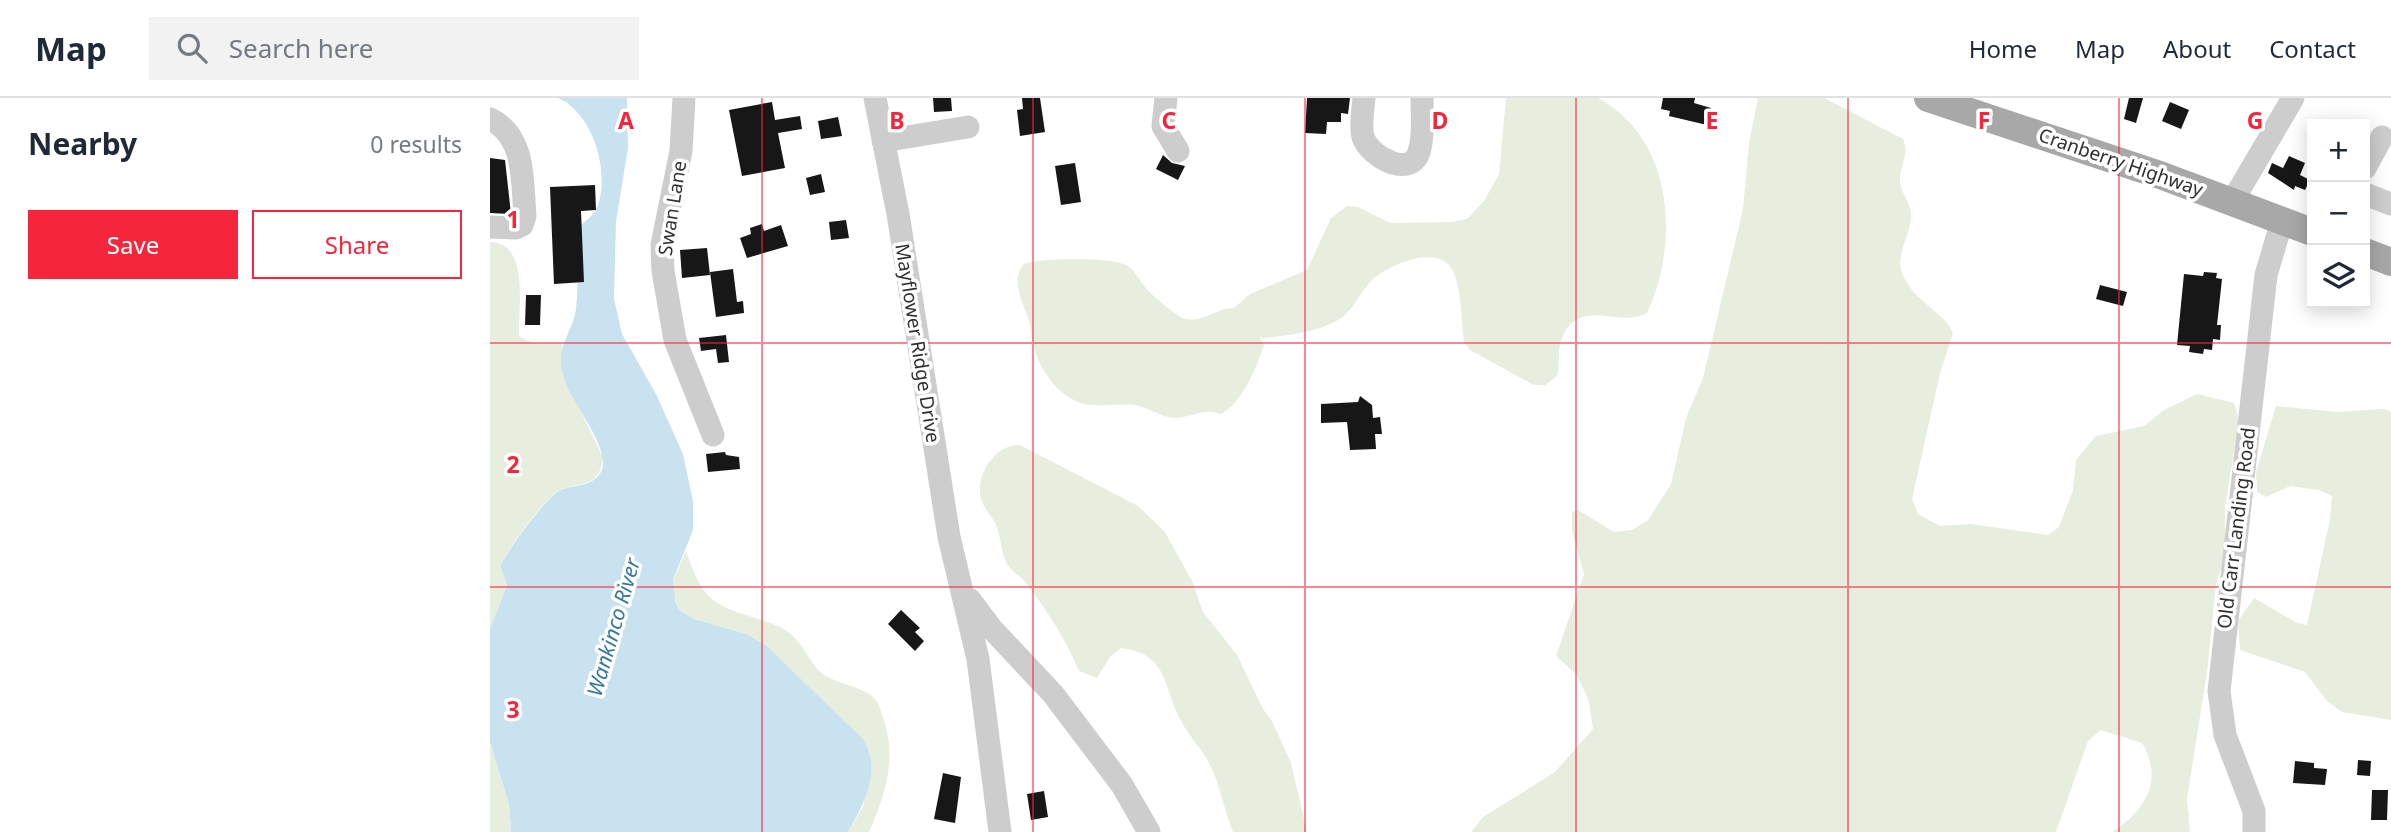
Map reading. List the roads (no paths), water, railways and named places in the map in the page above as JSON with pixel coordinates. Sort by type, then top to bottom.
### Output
[{"type":"main road","name":"Cranberry Highway","points":[[1928,98],[2036,132],[2307,230]]},
{"type":"main road","points":[[2370,254],[2391,262]]},
{"type":"street","name":"Swan Lane","points":[[684,98],[681,151],[662,245],[663,271],[676,340],[713,435]]},
{"type":"street","name":"Mayflower Ridge Drive","points":[[875,98],[949,537],[978,659],[1000,832]]},
{"type":"street","points":[[1166,98],[1163,126],[1178,151]]},
{"type":"street","points":[[1364,98],[1362,135],[1368,148],[1390,162],[1404,166],[1415,161],[1420,149],[1422,98]]},
{"type":"street","points":[[2232,202],[2293,98]]},
{"type":"street","points":[[490,119],[500,124],[519,150],[525,216],[522,225],[516,228],[490,227]]},
{"type":"street","points":[[883,141],[968,127]]},
{"type":"street","points":[[2370,160],[2388,132]]},
{"type":"street","points":[[2370,196],[2391,204]]},
{"type":"street","name":"Old Carr Landing Road","points":[[2254,832],[2251,801],[2231,755],[2221,721],[2220,656],[2266,275],[2282,221]]},
{"type":"street","name":"Mayflower Ridge Drive","points":[[963,588],[984,621],[1053,694],[1122,785],[1149,832]]},
{"type":"water","name":"Wankinco River","points":[[558,98],[627,98],[628,148],[616,222],[614,299],[622,334],[656,394],[683,454],[693,501],[693,530],[673,580],[675,600],[679,610],[694,619],[746,634],[767,646],[863,739],[869,751],[871,774],[865,798],[848,832],[511,832],[509,804],[490,742],[490,629],[507,585],[500,566],[527,526],[552,496],[564,489],[592,481],[601,472],[603,462],[596,438],[567,386],[561,365],[563,348],[576,309],[576,229],[597,209],[602,175],[600,159],[589,129],[570,105]]}]
